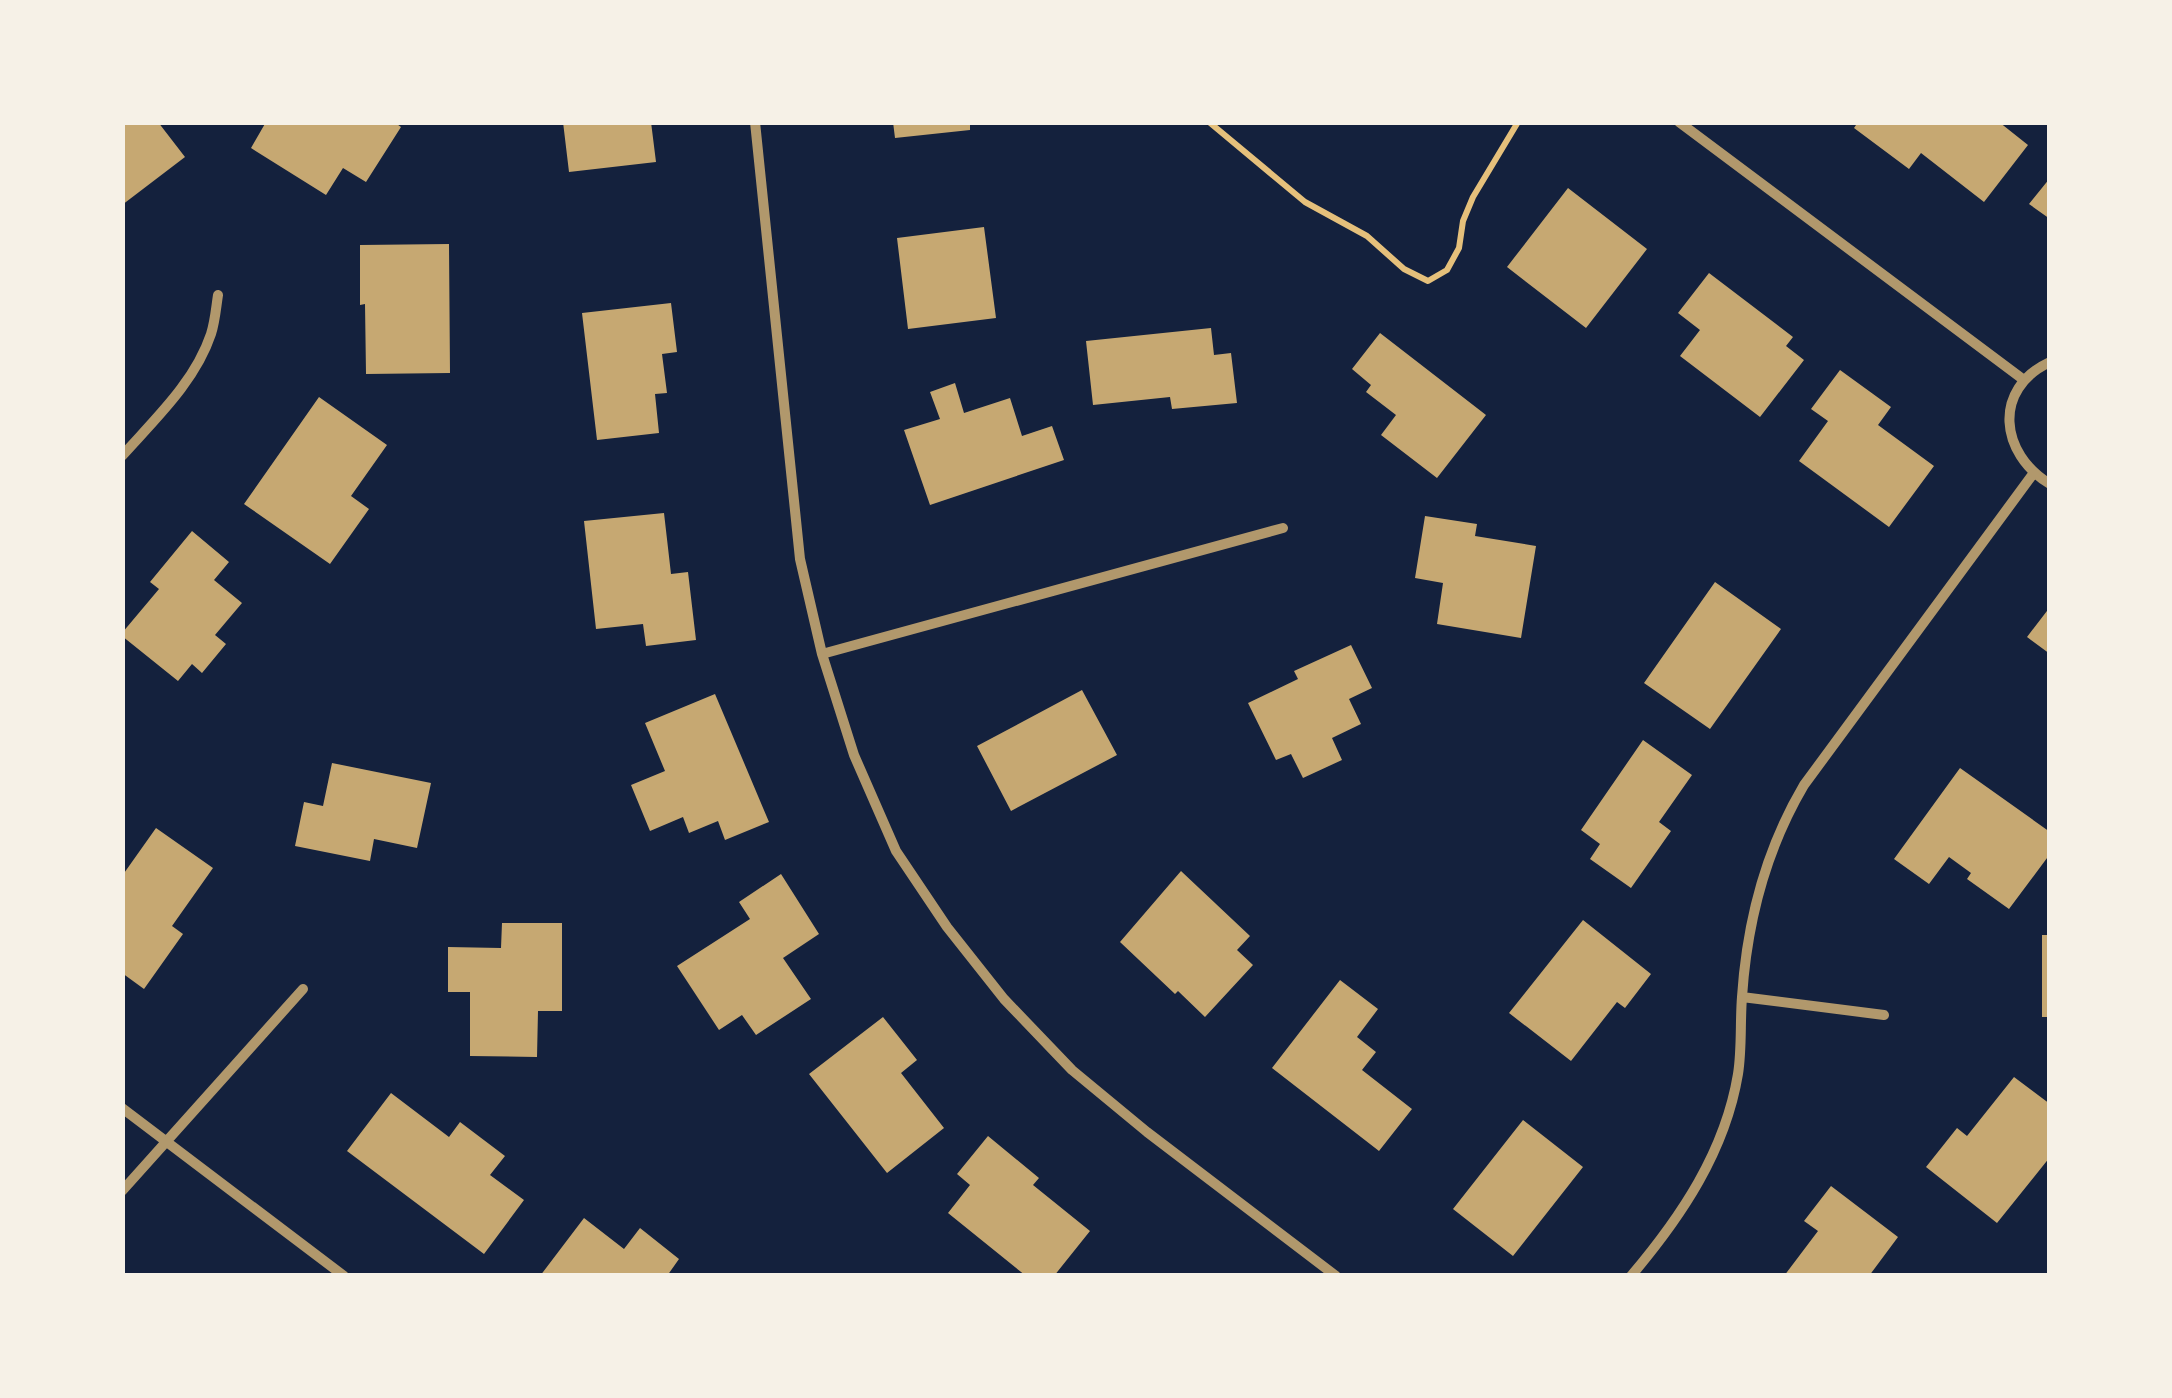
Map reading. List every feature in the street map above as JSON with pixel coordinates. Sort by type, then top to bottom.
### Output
[{"type":"street","points":[[755,122],[800,559],[822,654],[854,755],[896,851],[947,927],[1004,999],[1072,1070],[1336,1276]]},
{"type":"street","points":[[1679,122],[2024,380]]},
{"type":"street","points":[[122,456],[168,406],[194,370],[211,334],[218,295]]},
{"type":"street","points":[[2050,362],[2024,380],[2010,411],[2014,446],[2034,474],[2050,484]]},
{"type":"street","points":[[1631,1276],[1688,1201],[1726,1120],[1738,1072],[1752,918],[1764,866],[1780,826],[1804,785],[2034,474]]},
{"type":"street","points":[[822,654],[1284,528]]},
{"type":"street","points":[[122,1191],[304,989]]},
{"type":"street","points":[[1742,997],[1884,1015]]},
{"type":"street","points":[[122,1108],[344,1276]]},
{"type":"path","points":[[1210,122],[1304,202],[1367,236],[1404,269],[1428,281],[1447,270],[1459,248],[1463,220],[1473,197],[1518,122]]},
{"type":"building","points":[[122,122],[158,122],[185,157],[122,205]]},
{"type":"building","points":[[266,122],[394,122],[401,127],[366,182],[343,168],[326,195],[251,148]]},
{"type":"building","points":[[563,122],[651,122],[656,162],[569,172]]},
{"type":"building","points":[[893,122],[970,122],[970,130],[895,138]]},
{"type":"building","points":[[1858,122],[1999,122],[2028,145],[1984,202],[1921,153],[1909,169],[1854,128]]},
{"type":"building","points":[[2050,178],[2050,219],[2029,204]]},
{"type":"building","points":[[1568,188],[1647,249],[1586,328],[1507,267]]},
{"type":"building","points":[[984,227],[996,318],[908,329],[897,238]]},
{"type":"building","points":[[449,244],[450,373],[366,374],[360,245]]},
{"type":"building","points":[[1709,273],[1793,337],[1786,346],[1804,360],[1760,417],[1680,356],[1700,330],[1678,313]]},
{"type":"building","points":[[671,303],[677,352],[662,354],[667,393],[655,394],[659,433],[597,440],[582,313]]},
{"type":"building","points":[[1211,328],[1214,355],[1231,353],[1237,403],[1172,409],[1170,397],[1093,405],[1086,341]]},
{"type":"building","points":[[1380,333],[1486,415],[1437,478],[1381,435],[1396,415],[1366,392],[1371,385],[1352,369]]},
{"type":"building","points":[[1840,370],[1891,407],[1878,425],[1934,466],[1889,527],[1799,461],[1828,421],[1811,409]]},
{"type":"building","points":[[955,383],[964,413],[1010,398],[1022,436],[1052,426],[1064,460],[930,505],[904,430],[940,419],[930,392]]},
{"type":"building","points":[[319,397],[387,445],[351,496],[369,509],[330,564],[244,504]]},
{"type":"building","points":[[664,513],[671,574],[688,572],[696,640],[646,646],[643,624],[596,629],[584,521]]},
{"type":"building","points":[[1425,516],[1477,524],[1475,536],[1536,546],[1521,638],[1437,624],[1443,583],[1415,578]]},
{"type":"building","points":[[192,531],[229,562],[214,580],[242,603],[215,635],[226,644],[202,673],[192,664],[178,681],[122,633],[159,589],[150,582]]},
{"type":"building","points":[[1715,582],[1781,629],[1710,729],[1644,683]]},
{"type":"building","points":[[2050,607],[2050,654],[2027,637]]},
{"type":"building","points":[[1351,645],[1372,688],[1349,699],[1361,724],[1332,738],[1342,760],[1303,778],[1291,754],[1276,760],[1248,703],[1298,679],[1294,671]]},
{"type":"building","points":[[1082,690],[1117,755],[1011,811],[977,746]]},
{"type":"building","points":[[715,694],[769,822],[725,840],[718,821],[689,833],[683,817],[650,831],[631,785],[665,771],[645,723]]},
{"type":"building","points":[[1643,740],[1692,775],[1659,822],[1671,831],[1631,888],[1590,859],[1600,844],[1581,830]]},
{"type":"building","points":[[332,763],[431,783],[417,848],[374,839],[370,861],[295,846],[304,802],[323,806]]},
{"type":"building","points":[[1960,768],[2050,832],[2050,854],[2009,909],[1967,879],[1971,873],[1949,857],[1929,884],[1894,859]]},
{"type":"building","points":[[156,828],[213,868],[172,926],[183,934],[144,989],[122,973],[122,876]]},
{"type":"building","points":[[1181,871],[1250,936],[1237,950],[1253,965],[1205,1017],[1120,942]]},
{"type":"building","points":[[781,874],[819,934],[783,958],[811,999],[756,1035],[742,1015],[719,1030],[677,966],[750,919],[739,902]]},
{"type":"building","points":[[1583,920],[1651,974],[1625,1008],[1617,1002],[1571,1061],[1509,1013]]},
{"type":"building","points":[[502,923],[562,923],[562,1011],[538,1011],[537,1057],[470,1056],[470,992],[448,992],[448,947],[501,948]]},
{"type":"building","points":[[2042,935],[2050,935],[2050,1017],[2042,1017]]},
{"type":"building","points":[[1340,980],[1378,1009],[1357,1037],[1376,1052],[1362,1070],[1412,1109],[1379,1151],[1272,1068]]},
{"type":"building","points":[[883,1017],[917,1060],[901,1073],[944,1128],[887,1173],[809,1074]]},
{"type":"building","points":[[2014,1077],[2050,1104],[2050,1157],[1997,1223],[1926,1167],[1957,1128],[1967,1136]]},
{"type":"building","points":[[391,1093],[449,1137],[460,1122],[505,1156],[490,1175],[524,1200],[484,1254],[347,1151]]},
{"type":"building","points":[[1523,1120],[1583,1167],[1513,1256],[1453,1209]]},
{"type":"building","points":[[988,1136],[1039,1178],[1033,1185],[1090,1231],[1054,1276],[1026,1276],[948,1213],[970,1185],[957,1174]]},
{"type":"building","points":[[1831,1186],[1898,1237],[1869,1276],[1784,1276],[1818,1231],[1804,1221]]},
{"type":"building","points":[[584,1218],[624,1249],[640,1228],[679,1259],[667,1276],[540,1276]]}]
